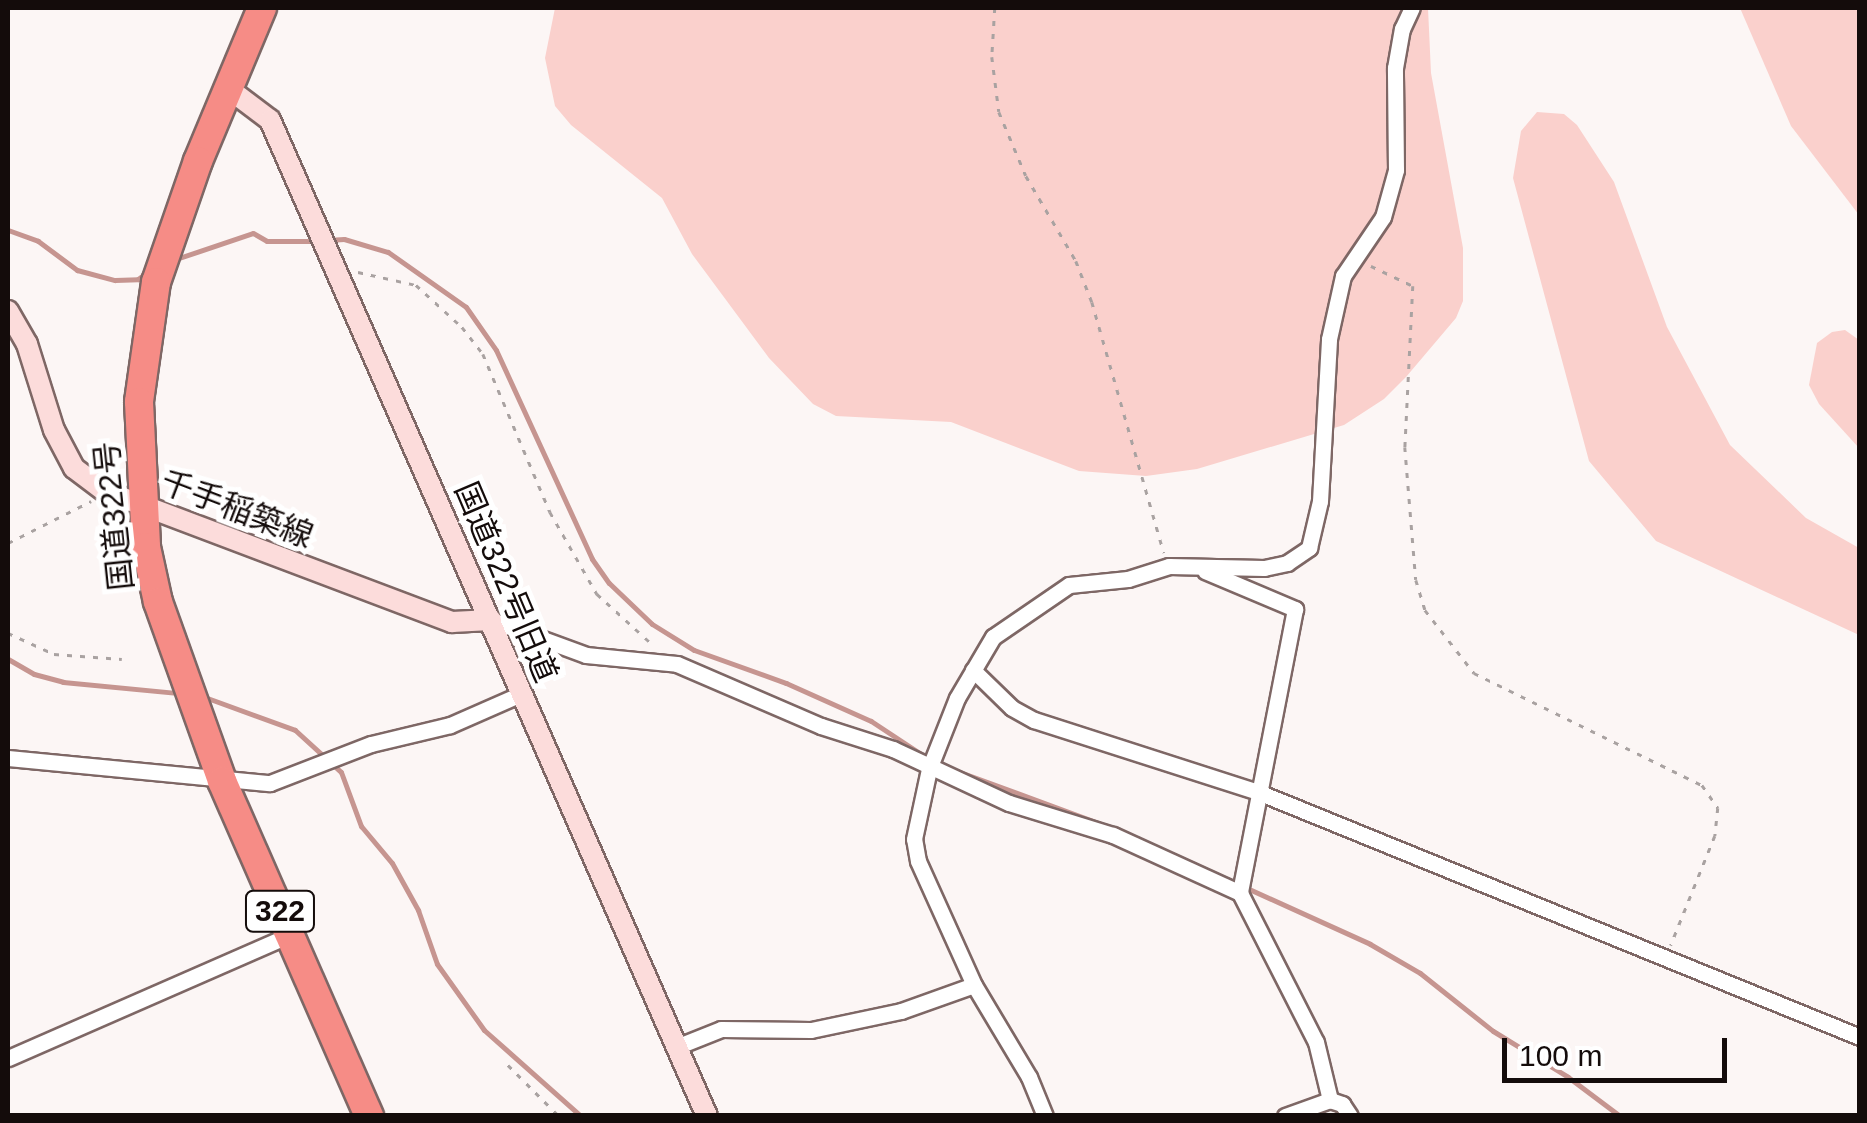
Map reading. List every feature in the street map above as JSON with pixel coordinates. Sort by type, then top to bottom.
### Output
[{"type":"highway","name":"国道322号","points":[[262,8],[156,282],[138,402],[142,506],[158,602],[222,781],[369,1116]]},
{"type":"street","points":[[1044,1116],[1030,1077],[974,986],[918,861],[914,839],[929,769],[972,670],[993,637],[1069,586],[1128,579],[1169,566],[1264,568],[1287,563],[1309,548],[1320,501],[1329,339],[1343,276],[1382,217],[1396,170],[1395,68],[1402,28],[1412,8]]},
{"type":"street","name":"国道322号旧道","points":[[229,88],[270,120],[707,1116]]},
{"type":"street","name":"千手稲築線","points":[[8,311],[27,344],[54,430],[67,455],[74,468],[103,489],[452,622],[490,620]]},
{"type":"street","points":[[1202,569],[1229,584],[1295,609],[1240,893],[1316,1042],[1330,1100]]},
{"type":"street","points":[[490,620],[586,655],[677,664],[821,726],[893,750],[1009,803],[1113,835],[1240,893]]},
{"type":"street","points":[[972,670],[1012,708],[1034,720],[1258,792],[1860,1036]]},
{"type":"street","points":[[8,758],[270,783],[371,744],[450,725],[521,694]]},
{"type":"street","points":[[8,1058],[290,935]]},
{"type":"street","points":[[676,1047],[720,1029],[812,1030],[902,1010],[974,986]]},
{"type":"street","points":[[1285,1116],[1330,1100],[1342,1104],[1350,1116]]},
{"type":"path","points":[[995,8],[992,57],[999,112],[1026,176],[1076,261],[1092,302],[1149,512],[1169,566]]},
{"type":"path","points":[[1356,258],[1413,286],[1405,447],[1416,580],[1424,610],[1474,673],[1702,785],[1718,808],[1715,836],[1666,956]]},
{"type":"path","points":[[339,274],[353,272],[416,285],[462,327],[482,354],[550,512],[597,594],[677,664]]},
{"type":"path","points":[[8,543],[93,500],[103,489]]},
{"type":"path","points":[[8,633],[54,654],[122,658]]},
{"type":"path","points":[[508,1065],[559,1116]]},
{"type":"shaded area","points":[[555,8],[1428,8],[1431,73],[1463,248],[1463,301],[1456,318],[1406,377],[1384,399],[1344,425],[1197,469],[1146,476],[1079,471],[951,422],[836,416],[813,404],[769,358],[692,254],[662,198],[571,125],[555,106],[545,58]]},
{"type":"shaded area","points":[[1740,8],[1859,8],[1859,215],[1791,126]]},
{"type":"shaded area","points":[[1537,112],[1564,114],[1577,125],[1614,182],[1667,327],[1730,445],[1806,518],[1859,548],[1859,635],[1656,541],[1589,461],[1513,178],[1521,131]]},
{"type":"shaded area","points":[[1845,330],[1859,340],[1859,448],[1819,404],[1809,385],[1817,343],[1832,332]]},
{"type":"waterway","points":[[8,230],[38,241],[77,270],[115,280],[138,279],[150,270]]},
{"type":"waterway","points":[[173,260],[253,233],[267,241],[316,241]]},
{"type":"waterway","points":[[327,240],[344,239],[388,252],[466,307],[496,350],[592,559],[609,583],[652,624],[694,650],[786,683],[871,721],[924,756]]},
{"type":"waterway","points":[[8,659],[34,674],[63,682],[178,693]]},
{"type":"waterway","points":[[199,695],[295,730],[341,772],[361,826],[392,863],[418,910],[437,964],[484,1030],[581,1116]]},
{"type":"waterway","points":[[957,771],[1101,824]]},
{"type":"waterway","points":[[1172,854],[1370,944],[1420,973],[1493,1031],[1568,1077],[1620,1116]]}]
